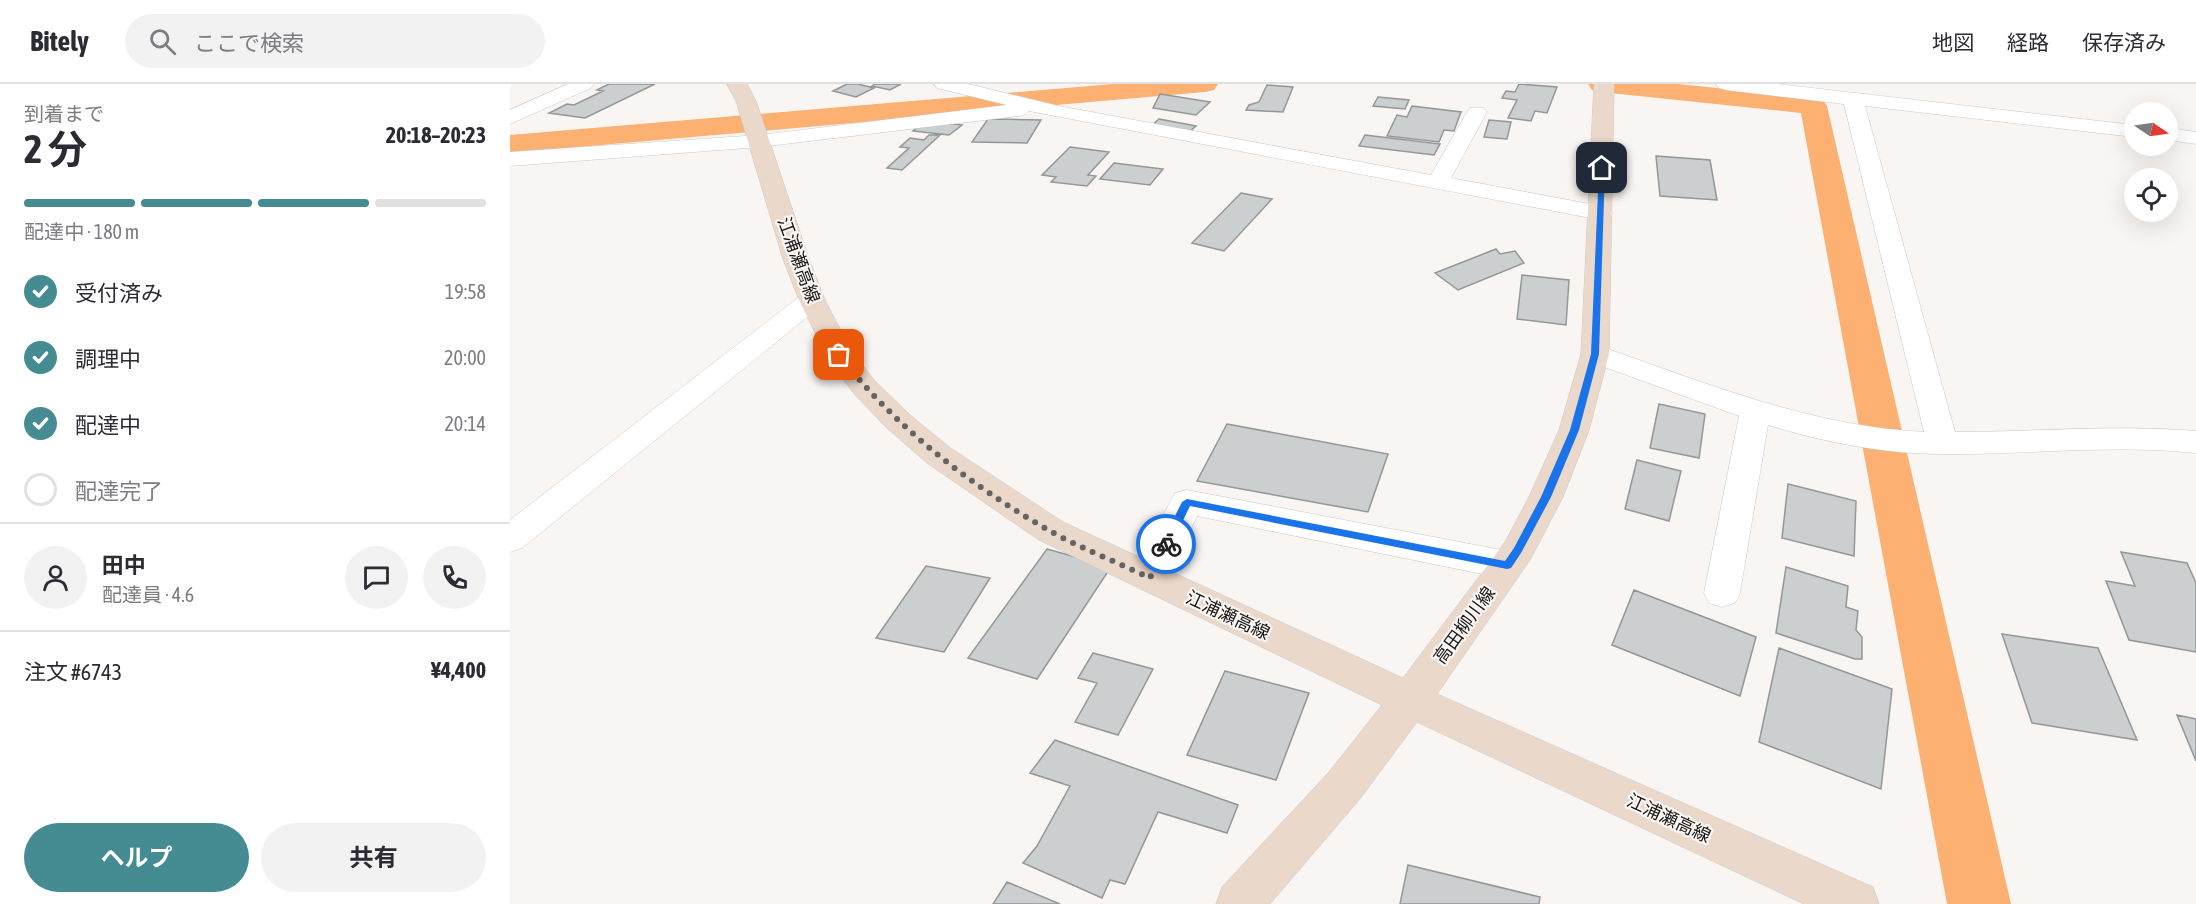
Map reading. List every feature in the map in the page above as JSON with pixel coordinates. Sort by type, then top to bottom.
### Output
[{"type":"main road","name":"高田柳川線","points":[[1239,904],[1344,786],[1410,700],[1518,551],[1546,497],[1570,439],[1595,354],[1604,92]]},
{"type":"main road","name":"江浦瀬高線","points":[[750,115],[796,259],[812,300],[839,355],[865,388],[898,422],[938,455],[1051,531],[1410,700],[1842,898]]},
{"type":"street","points":[[510,118],[584,84]]},
{"type":"street","points":[[1726,84],[2124,130]]},
{"type":"street","points":[[957,86],[1050,110],[1601,213]]},
{"type":"street","points":[[1853,99],[1956,444]]},
{"type":"street","points":[[510,159],[750,115],[1050,110]]},
{"type":"street","points":[[1437,183],[1477,112]]},
{"type":"street","points":[[2178,135],[2196,138]]},
{"type":"street","points":[[510,539],[812,300]]},
{"type":"street","points":[[1595,354],[1801,426],[1894,441],[1956,444],[2090,437],[2171,439],[2196,442]]},
{"type":"street","points":[[1722,593],[1755,410]]},
{"type":"street","points":[[1150,578],[1187,502],[1507,565]]},
{"type":"building","points":[[609,84],[655,84],[585,118],[549,113],[567,104],[574,105],[603,91],[597,90]]},
{"type":"building","points":[[847,84],[874,88],[856,97],[833,91]]},
{"type":"building","points":[[901,84],[890,90],[872,86]]},
{"type":"building","points":[[1519,84],[1557,87],[1547,113],[1535,111],[1531,121],[1508,118],[1517,100],[1502,98],[1506,91],[1515,92]]},
{"type":"building","points":[[1267,85],[1293,87],[1283,112],[1246,110],[1249,105],[1259,102]]},
{"type":"building","points":[[1160,94],[1210,102],[1196,115],[1153,108]]},
{"type":"building","points":[[1378,97],[1409,100],[1405,109],[1373,106]]},
{"type":"building","points":[[1412,106],[1461,112],[1454,131],[1444,130],[1439,142],[1387,136],[1397,115],[1407,117]]},
{"type":"building","points":[[988,119],[1041,120],[1027,143],[972,142]]},
{"type":"building","points":[[1159,119],[1196,126],[1187,134],[1150,127]]},
{"type":"building","points":[[1489,120],[1511,122],[1507,139],[1484,137]]},
{"type":"building","points":[[925,121],[962,125],[949,135],[913,131]]},
{"type":"building","points":[[929,135],[940,135],[902,170],[887,168],[909,148],[900,147],[910,138],[924,140]]},
{"type":"building","points":[[1365,135],[1440,144],[1434,155],[1359,146]]},
{"type":"building","points":[[1070,147],[1109,152],[1088,175],[1096,176],[1087,186],[1051,182],[1056,177],[1042,175]]},
{"type":"building","points":[[1656,156],[1710,160],[1717,200],[1660,196]]},
{"type":"building","points":[[1114,163],[1163,169],[1150,185],[1100,179]]},
{"type":"building","points":[[1241,193],[1272,199],[1224,251],[1192,243]]},
{"type":"building","points":[[1496,249],[1500,254],[1515,251],[1524,263],[1458,290],[1435,273]]},
{"type":"building","points":[[1522,275],[1569,280],[1566,325],[1517,319]]},
{"type":"building","points":[[1659,404],[1705,414],[1699,458],[1650,448]]},
{"type":"building","points":[[1227,424],[1388,454],[1368,512],[1197,481]]},
{"type":"building","points":[[1637,460],[1681,471],[1669,521],[1625,509]]},
{"type":"building","points":[[1788,484],[1856,501],[1854,556],[1782,538]]},
{"type":"building","points":[[1047,549],[1111,567],[1037,679],[968,658]]},
{"type":"building","points":[[2121,552],[2187,563],[2196,583],[2196,652],[2129,640],[2106,581],[2135,586]]},
{"type":"building","points":[[926,566],[990,578],[944,652],[876,638]]},
{"type":"building","points":[[1786,567],[1848,586],[1846,607],[1858,611],[1856,630],[1862,637],[1862,659],[1855,659],[1776,633]]},
{"type":"building","points":[[1634,590],[1756,637],[1740,696],[1612,645]]},
{"type":"building","points":[[2002,634],[2098,648],[2137,740],[2032,723]]},
{"type":"building","points":[[1779,648],[1892,689],[1881,789],[1759,742]]},
{"type":"building","points":[[1093,653],[1153,669],[1118,735],[1075,722],[1097,683],[1078,678]]},
{"type":"building","points":[[1225,671],[1309,693],[1276,780],[1187,755]]},
{"type":"building","points":[[2177,715],[2196,719],[2196,761]]},
{"type":"building","points":[[1055,740],[1238,805],[1227,833],[1158,812],[1125,884],[1110,880],[1102,898],[1023,863],[1037,846],[1070,786],[1030,773]]},
{"type":"building","points":[[1408,865],[1540,897],[1539,904],[1400,904]]},
{"type":"building","points":[[1007,882],[1060,904],[993,904]]},
{"type":"waterway","points":[[510,144],[1205,84]]},
{"type":"waterway","points":[[1601,84],[1813,106],[1979,904]]},
{"type":"way so far","points":[[839,355],[865,388],[898,422],[938,455],[1051,531],[1150,578],[1166,544]]},
{"type":"route","points":[[1166,544],[1187,502],[1507,565],[1518,551],[1546,497],[1574,430],[1595,354],[1602,168]]}]
